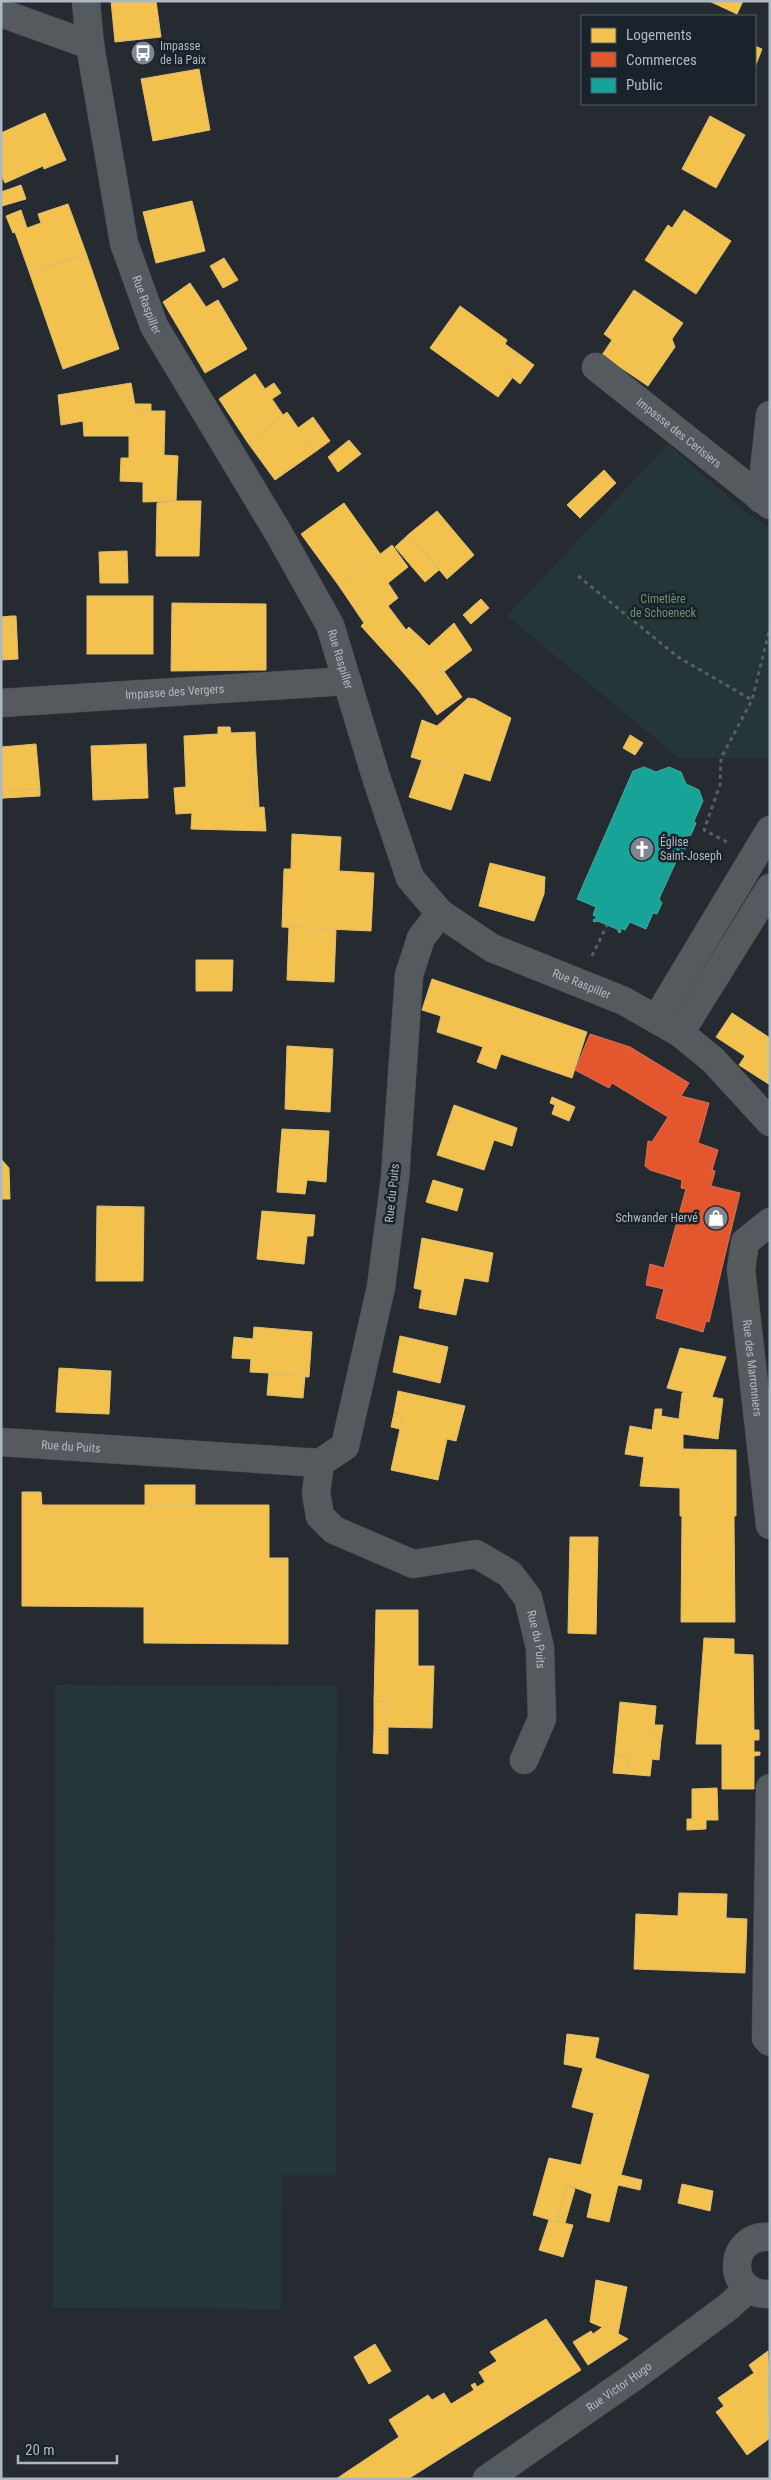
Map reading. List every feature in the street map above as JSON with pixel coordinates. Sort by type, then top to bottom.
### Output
[{"type":"street","name":"Rue Raspiller","points":[[86,1],[90,45],[124,243],[154,326],[279,534],[330,625],[410,878],[440,913],[492,948],[580,982],[656,1018],[680,1033],[713,1060],[770,1122]]},
{"type":"street","points":[[1,13],[90,45]]},
{"type":"street","name":"Impasse des Cerisiers","points":[[596,367],[766,502]]},
{"type":"street","points":[[766,502],[770,415]]},
{"type":"street","name":"Impasse des Vergers","points":[[1,703],[347,680]]},
{"type":"street","points":[[656,1018],[770,830]]},
{"type":"street","points":[[680,1033],[770,888]]},
{"type":"street","name":"Rue du Puits","points":[[1,1442],[320,1463],[345,1446],[382,1288],[395,1178],[409,975],[421,938],[440,913]]},
{"type":"street","name":"Rue des Marronniers","points":[[770,1222],[746,1242],[741,1269],[770,1525]]},
{"type":"street","name":"Rue du Puits","points":[[320,1463],[316,1493],[320,1516],[334,1530],[413,1564],[476,1554],[510,1574],[528,1598],[540,1648],[542,1719],[524,1760]]},
{"type":"street","points":[[770,1788],[766,2038],[770,2042]]},
{"type":"street","name":"Rue Victor Hugo","points":[[487,2479],[636,2376],[728,2308],[759,2292],[738,2276],[736,2268],[740,2253],[750,2241],[757,2238],[770,2237]]},
{"type":"path","points":[[578,576],[678,658],[752,700]]},
{"type":"path","points":[[704,830],[720,784],[721,758],[752,700],[770,628]]},
{"type":"green space","name":"Cimetière de Schoeneck","points":[[668,444],[747,513],[770,528],[770,758],[679,758],[507,616]]},
{"type":"green space","points":[[55,1685],[337,1686],[336,2175],[282,2175],[281,2309],[53,2308]]},
{"type":"building: Logements","points":[[111,1],[156,1],[161,37],[115,42]]},
{"type":"building: Logements","points":[[709,1],[743,1],[737,14]]},
{"type":"building: Logements","points":[[756,46],[762,49],[756,64]]},
{"type":"building: Logements","points":[[199,69],[210,130],[153,141],[141,79]]},
{"type":"building: Logements","points":[[45,113],[66,160],[44,169],[43,166],[5,183],[1,175],[1,133]]},
{"type":"building: Logements","points":[[710,116],[745,135],[716,188],[682,169]]},
{"type":"building: Logements","points":[[21,185],[26,199],[2,206],[1,192]]},
{"type":"building: Logements","points":[[192,201],[205,251],[156,263],[143,212]]},
{"type":"building: Logements","points":[[68,204],[86,253],[30,274],[15,232],[13,233],[6,216],[21,210],[27,228],[41,223],[38,214]]},
{"type":"building: Logements","points":[[684,210],[731,241],[696,294],[645,260],[668,225],[672,228]]},
{"type":"building: Logements","points":[[86,253],[119,349],[63,369],[30,274]]},
{"type":"building: Logements","points":[[224,258],[238,280],[223,288],[210,266]]},
{"type":"building: Logements","points":[[190,283],[206,307],[218,300],[247,349],[205,373],[163,302]]},
{"type":"building: Logements","points":[[634,290],[683,323],[672,339],[675,347],[648,386],[602,355],[612,340],[604,334]]},
{"type":"building: Logements","points":[[460,306],[507,340],[505,344],[519,354],[506,372],[513,377],[498,397],[430,348]]},
{"type":"building: Logements","points":[[519,354],[534,365],[520,384],[506,372]]},
{"type":"building: Logements","points":[[255,374],[265,389],[274,383],[281,393],[272,399],[283,415],[248,443],[219,399]]},
{"type":"building: Logements","points":[[131,383],[136,411],[165,411],[164,455],[178,456],[176,501],[143,502],[143,482],[120,481],[121,458],[129,458],[129,436],[84,436],[83,421],[61,425],[58,395]]},
{"type":"building: Logements","points":[[135,404],[151,404],[151,411],[136,411]]},
{"type":"building: Logements","points":[[287,412],[315,452],[275,480],[248,443]]},
{"type":"building: Logements","points":[[313,417],[330,441],[315,452],[298,428]]},
{"type":"building: Logements","points":[[349,440],[361,454],[338,472],[328,457]]},
{"type":"building: Logements","points":[[604,470],[616,483],[580,518],[567,505]]},
{"type":"building: Logements","points":[[201,501],[199,556],[156,556],[157,503]]},
{"type":"building: Logements","points":[[344,503],[381,555],[339,586],[301,534]]},
{"type":"building: Logements","points":[[437,511],[474,555],[447,579],[409,534]]},
{"type":"building: Logements","points":[[409,534],[439,570],[425,582],[395,547]]},
{"type":"building: Logements","points":[[392,545],[408,567],[388,583],[398,598],[388,606],[406,630],[409,627],[426,643],[400,669],[361,626],[364,623],[339,586]]},
{"type":"building: Logements","points":[[127,551],[128,583],[100,583],[99,552]]},
{"type":"building: Logements","points":[[87,596],[153,596],[153,654],[87,654]]},
{"type":"building: Logements","points":[[481,599],[489,608],[471,624],[463,615]]},
{"type":"building: Logements","points":[[172,603],[266,604],[266,670],[171,671]]},
{"type":"building: Logements","points":[[11,616],[16,616],[17,636],[13,636]]},
{"type":"building: Logements","points":[[11,616],[13,636],[17,636],[18,659],[1,660],[1,617]]},
{"type":"building: Logements","points":[[454,623],[472,650],[419,691],[400,669],[426,643],[429,646]]},
{"type":"building: Logements","points":[[443,670],[462,697],[437,715],[419,691]]},
{"type":"building: Logements","points":[[468,698],[475,699],[511,718],[490,781],[411,757],[422,720],[437,726]]},
{"type":"building: Logements","points":[[218,727],[230,727],[231,733],[255,732],[256,757],[252,757],[255,808],[264,807],[266,831],[191,829],[192,813],[176,814],[174,788],[186,787],[184,736],[218,734]]},
{"type":"building: Logements","points":[[630,735],[643,743],[635,755],[623,748]]},
{"type":"building: Logements","points":[[36,744],[40,789],[4,791],[4,798],[1,799],[1,747]]},
{"type":"building: Logements","points":[[146,744],[148,798],[93,800],[91,746]]},
{"type":"building: Logements","points":[[252,757],[256,757],[259,807],[255,808]]},
{"type":"building: Logements","points":[[422,760],[464,773],[451,810],[409,797]]},
{"type":"building: Logements","points":[[40,789],[40,796],[4,798],[4,791]]},
{"type":"building: Logements","points":[[292,834],[341,837],[339,871],[374,873],[371,931],[282,927],[284,869],[291,869]]},
{"type":"building: Logements","points":[[490,863],[545,877],[544,894],[534,921],[479,906]]},
{"type":"building: Logements","points":[[289,927],[336,929],[334,982],[287,980]]},
{"type":"building: Logements","points":[[196,960],[233,960],[232,991],[196,991]]},
{"type":"building: Logements","points":[[432,979],[587,1032],[572,1078],[501,1054],[496,1069],[477,1062],[483,1047],[437,1032],[441,1016],[422,1010]]},
{"type":"building: Logements","points":[[732,1013],[770,1038],[770,1085],[739,1065],[745,1056],[716,1037]]},
{"type":"building: Logements","points":[[287,1046],[333,1049],[330,1112],[285,1109]]},
{"type":"building: Logements","points":[[552,1097],[575,1107],[569,1121],[552,1114],[555,1105],[550,1103]]},
{"type":"building: Logements","points":[[454,1105],[517,1128],[512,1146],[494,1140],[484,1170],[437,1155]]},
{"type":"building: Logements","points":[[282,1129],[329,1131],[326,1182],[307,1180],[305,1194],[277,1192]]},
{"type":"building: Logements","points":[[1,1159],[9,1168],[10,1199],[1,1199]]},
{"type":"building: Logements","points":[[433,1180],[463,1189],[457,1211],[426,1202]]},
{"type":"building: Logements","points":[[97,1206],[144,1207],[143,1281],[96,1281]]},
{"type":"building: Logements","points":[[262,1211],[315,1215],[313,1236],[307,1236],[304,1264],[257,1259]]},
{"type":"building: Logements","points":[[422,1238],[493,1253],[488,1282],[464,1278],[456,1315],[419,1308],[422,1290],[414,1288]]},
{"type":"building: Logements","points":[[254,1327],[312,1332],[309,1377],[305,1377],[303,1398],[267,1395],[269,1373],[250,1372],[251,1359],[232,1358],[234,1337],[253,1339]]},
{"type":"building: Logements","points":[[400,1336],[448,1347],[440,1383],[393,1372]]},
{"type":"building: Logements","points":[[680,1348],[726,1357],[712,1397],[723,1399],[718,1439],[683,1434],[683,1449],[736,1450],[736,1516],[734,1516],[735,1622],[681,1622],[682,1516],[680,1516],[680,1488],[640,1486],[644,1457],[625,1454],[630,1426],[652,1430],[655,1409],[662,1409],[661,1416],[679,1419],[682,1393],[685,1392],[667,1388]]},
{"type":"building: Logements","points":[[59,1368],[111,1371],[109,1414],[56,1412]]},
{"type":"building: Logements","points":[[398,1391],[465,1406],[456,1441],[447,1439],[438,1480],[391,1470],[403,1415],[394,1413]]},
{"type":"building: Logements","points":[[394,1413],[403,1415],[400,1429],[391,1427]]},
{"type":"building: Logements","points":[[145,1485],[195,1485],[195,1505],[145,1505]]},
{"type":"building: Logements","points":[[22,1492],[41,1492],[42,1505],[269,1505],[269,1558],[288,1558],[288,1644],[144,1643],[144,1607],[22,1606]]},
{"type":"building: Logements","points":[[570,1537],[598,1537],[596,1634],[568,1633]]},
{"type":"building: Logements","points":[[376,1610],[418,1610],[418,1666],[434,1666],[432,1728],[386,1727],[386,1702],[374,1701]]},
{"type":"building: Logements","points":[[704,1638],[734,1639],[734,1654],[753,1655],[754,1730],[759,1730],[759,1740],[754,1740],[754,1752],[760,1752],[760,1755],[754,1756],[754,1789],[722,1789],[722,1744],[696,1744]]},
{"type":"building: Logements","points":[[374,1701],[386,1702],[386,1727],[388,1727],[388,1730],[374,1730]]},
{"type":"building: Logements","points":[[620,1702],[656,1706],[653,1739],[661,1739],[659,1760],[652,1759],[650,1776],[627,1774],[629,1757],[615,1755]]},
{"type":"building: Logements","points":[[654,1725],[663,1725],[661,1739],[653,1739]]},
{"type":"building: Logements","points":[[374,1730],[388,1730],[388,1754],[373,1753]]},
{"type":"building: Logements","points":[[615,1755],[629,1757],[627,1774],[613,1773]]},
{"type":"building: Logements","points":[[717,1788],[718,1820],[706,1820],[706,1829],[687,1830],[687,1819],[692,1819],[692,1789]]},
{"type":"building: Logements","points":[[679,1893],[727,1894],[726,1918],[747,1919],[745,1973],[634,1969],[636,1914],[678,1916]]},
{"type":"building: Logements","points":[[567,2034],[599,2038],[595,2058],[649,2075],[621,2175],[642,2180],[640,2190],[618,2185],[609,2222],[587,2217],[592,2194],[567,2185],[557,2222],[533,2215],[549,2158],[581,2165],[594,2113],[572,2107],[583,2068],[564,2064]]},
{"type":"building: Logements","points":[[682,2184],[713,2191],[710,2211],[678,2203]]},
{"type":"building: Logements","points":[[567,2185],[575,2189],[565,2223],[557,2221]]},
{"type":"building: Logements","points":[[549,2220],[573,2225],[563,2257],[539,2250]]},
{"type":"building: Logements","points":[[596,2280],[627,2287],[618,2334],[590,2322]]},
{"type":"building: Logements","points":[[546,2319],[581,2370],[408,2479],[336,2479],[399,2437],[389,2420],[428,2395],[432,2400],[444,2393],[451,2404],[474,2390],[471,2385],[475,2383],[477,2387],[485,2382],[479,2372],[497,2361],[490,2352]]},
{"type":"building: Logements","points":[[604,2326],[628,2339],[588,2365],[573,2342],[591,2331],[593,2334]]},
{"type":"building: Logements","points":[[375,2344],[391,2371],[369,2384],[354,2357]]},
{"type":"building: Logements","points":[[768,2351],[770,2438],[747,2455],[716,2412],[724,2406],[718,2398],[754,2373],[749,2365]]},
{"type":"building: Commerces","points":[[590,1034],[630,1047],[689,1083],[681,1096],[709,1103],[698,1143],[718,1150],[712,1170],[715,1171],[711,1186],[740,1193],[709,1322],[706,1321],[703,1332],[656,1318],[664,1289],[646,1285],[650,1264],[664,1268],[686,1189],[681,1188],[682,1180],[650,1170],[645,1166],[648,1141],[652,1142],[668,1117],[612,1083],[609,1088],[575,1070]]},
{"type":"building: Public","name":"Église Saint-Joseph","points":[[644,767],[656,772],[669,767],[681,772],[686,784],[699,790],[703,801],[694,821],[696,823],[691,835],[687,836],[685,841],[688,843],[682,855],[679,855],[659,899],[662,903],[657,914],[653,913],[646,929],[630,922],[625,930],[620,928],[621,932],[619,933],[617,929],[598,921],[594,922],[593,920],[597,918],[593,915],[596,907],[577,899],[633,771]]},
{"type":"place","name":"Impasse de la Paix","points":[[143,53]]},
{"type":"place","name":"Église Saint-Joseph","points":[[642,849]]},
{"type":"place","name":"Schwander Hervé","points":[[716,1218]]}]
